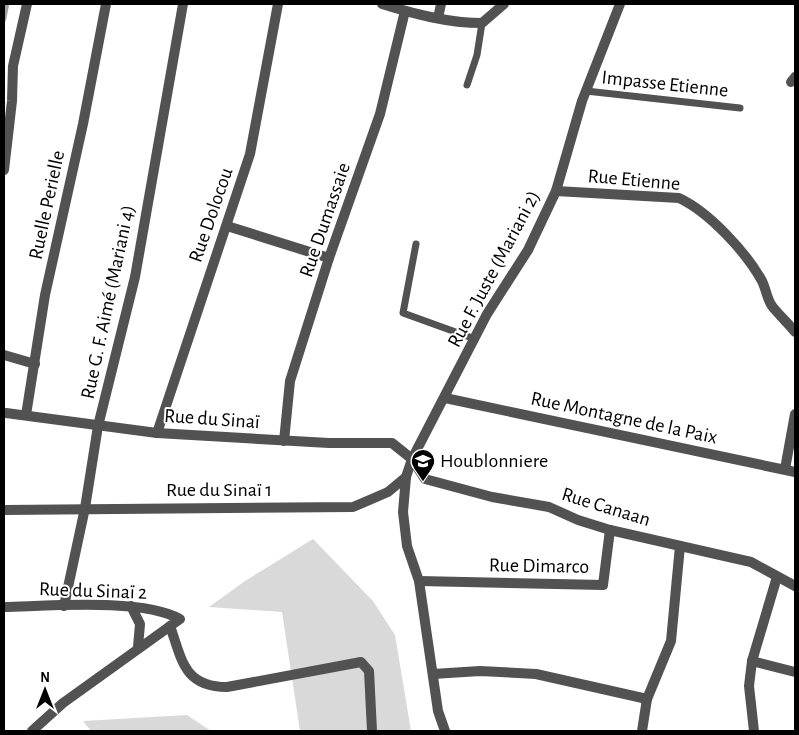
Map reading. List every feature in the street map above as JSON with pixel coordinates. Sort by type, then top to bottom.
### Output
[{"type":"street","points":[[4,170],[12,101],[13,66],[27,4]]},
{"type":"street","name":"Ruelle Perielle","points":[[26,415],[45,295],[83,124],[106,4]]},
{"type":"street","name":"Rue G. F. Aimé (Mariani 4)","points":[[64,606],[85,508],[98,426],[135,277],[183,4]]},
{"type":"street","name":"Rue Dolocou","points":[[157,433],[250,154],[278,4]]},
{"type":"street","points":[[382,4],[406,12],[461,23],[482,23],[504,4]]},
{"type":"street","points":[[438,18],[441,4]]},
{"type":"street","name":"Rue F. Juste (Mariani 2)","points":[[445,731],[438,711],[419,581],[407,546],[403,512],[406,477],[412,459],[487,314],[528,250],[556,191],[586,91],[620,4]]},
{"type":"street","name":"Rue Dumassaie","points":[[284,440],[290,381],[329,258],[380,114],[406,12]]},
{"type":"street","name":"Rue Etienne","points":[[556,191],[679,198],[696,205],[717,224],[747,261],[762,282],[770,304],[795,332]]},
{"type":"street","points":[[226,226],[329,258]]},
{"type":"street","points":[[4,355],[35,364]]},
{"type":"street","name":"Rue Montagne de la Paix","points":[[445,398],[795,472]]},
{"type":"street","name":"Rue du Sinaï","points":[[6,413],[157,433],[284,440],[392,443],[412,459]]},
{"type":"street","points":[[784,469],[795,414]]},
{"type":"street","name":"Rue Canaan","points":[[412,459],[425,479],[492,496],[549,507],[578,520],[610,530],[751,562],[795,586]]},
{"type":"street","name":"Rue du Sinaï 1","points":[[4,510],[353,507],[388,492],[406,477]]},
{"type":"street","name":"Rue Dimarco","points":[[419,581],[603,585],[610,530]]},
{"type":"street","points":[[642,731],[647,699],[671,641],[680,546]]},
{"type":"street","points":[[754,731],[749,686],[752,661],[777,577]]},
{"type":"street","name":"Rue du Sinaï 2","points":[[4,606],[131,606],[167,612],[180,619],[170,626]]},
{"type":"street","points":[[131,606],[140,624],[138,648]]},
{"type":"street","points":[[32,731],[63,703],[170,626],[185,668],[193,678],[213,687],[227,687],[361,662],[369,671],[372,731]]},
{"type":"street","points":[[752,661],[795,672]]},
{"type":"street","points":[[433,674],[480,671],[536,674],[647,699]]},
{"type":"lane","points":[[467,85],[477,55],[482,23]]},
{"type":"lane","name":"Impasse Etienne","points":[[586,91],[740,108]]},
{"type":"lane","points":[[416,244],[404,313],[475,339]]},
{"type":"shaded area","points":[[313,539],[373,601],[395,635],[411,731],[300,731],[282,612],[209,607],[245,581]]},
{"type":"shaded area","points":[[187,715],[211,731],[91,731],[83,721]]},
{"type":"waterway","points":[[4,19],[7,4]]},
{"type":"place","name":"Houblonniere","points":[[423,482]]}]
